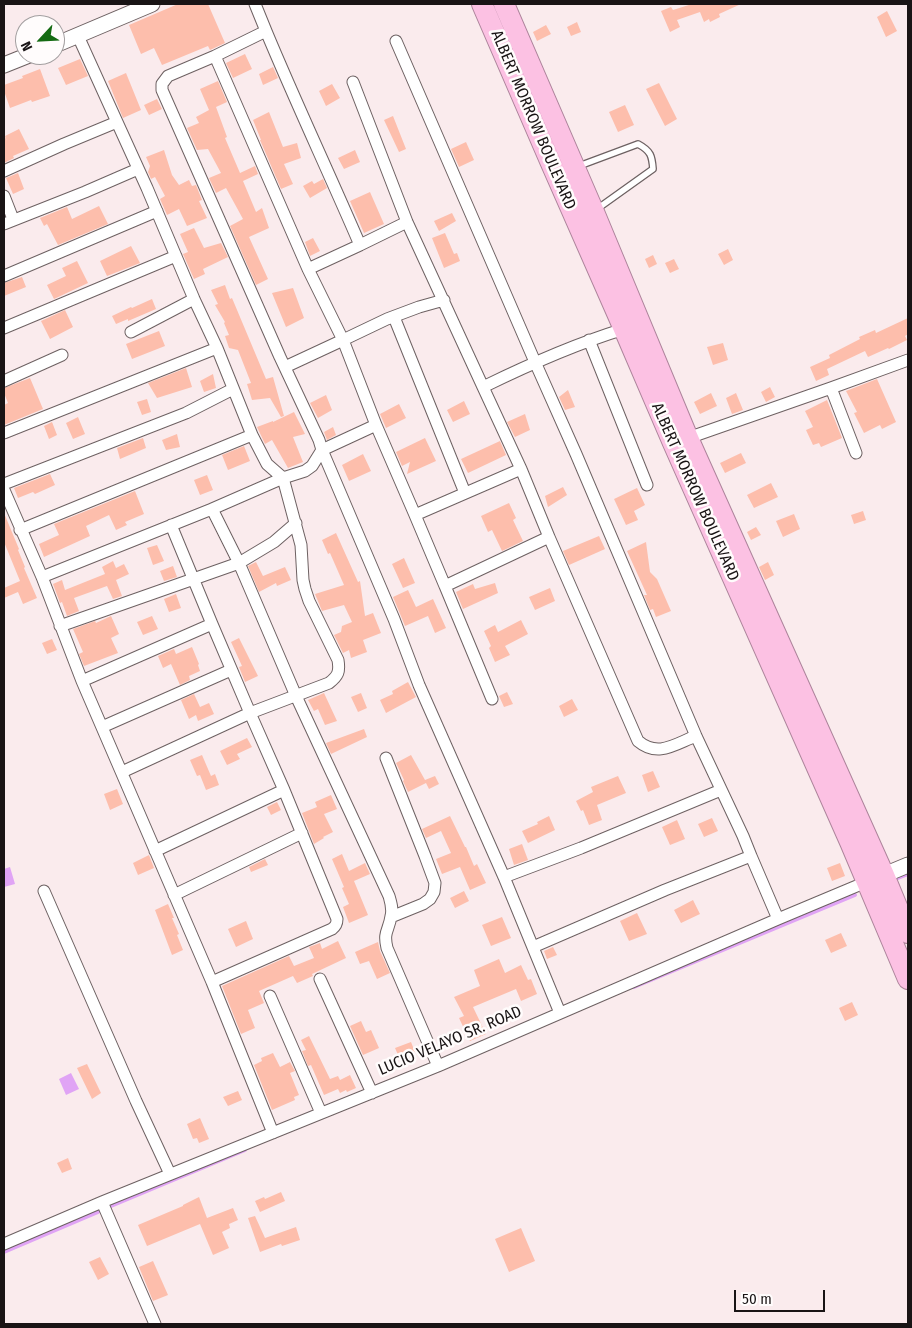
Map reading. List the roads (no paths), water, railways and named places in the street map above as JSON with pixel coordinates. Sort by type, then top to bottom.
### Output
[{"type":"highway","name":"ALBERT MORROW BOULEVARD","points":[[482,4],[673,444],[876,878],[908,932]]},
{"type":"highway","name":"ALBERT MORROW BOULEVARD","points":[[504,4],[876,878],[908,979]]},
{"type":"street","points":[[65,41],[152,4]]},
{"type":"street","points":[[254,4],[360,245]]},
{"type":"street","points":[[266,31],[168,76],[162,84],[162,90],[319,440],[394,619],[419,685],[504,877],[560,1013]]},
{"type":"street","points":[[78,36],[217,348],[252,436],[267,464],[283,478],[301,544],[305,589],[338,660],[339,668],[337,674],[329,683],[250,713],[122,772]]},
{"type":"street","points":[[396,41],[576,454],[696,736],[743,836],[778,919]]},
{"type":"street","points":[[215,56],[308,269],[343,340],[376,424],[492,699]]},
{"type":"street","points":[[353,82],[408,222],[521,469],[638,741],[645,747],[657,750],[696,736]]},
{"type":"street","points":[[4,171],[117,122]]},
{"type":"street","points":[[4,196],[9,222],[138,169]]},
{"type":"street","points":[[4,276],[157,211]]},
{"type":"street","points":[[308,269],[408,222]]},
{"type":"street","points":[[4,328],[176,256]]},
{"type":"street","points":[[131,332],[194,299]]},
{"type":"street","points":[[285,366],[394,316],[444,300]]},
{"type":"street","points":[[394,316],[465,493]]},
{"type":"street","points":[[483,387],[535,362],[589,340],[624,329]]},
{"type":"street","points":[[589,340],[647,485]]},
{"type":"street","points":[[4,433],[217,348]]},
{"type":"street","points":[[4,381],[62,355]]},
{"type":"street","points":[[688,438],[908,360]]},
{"type":"street","points":[[831,388],[856,453]]},
{"type":"street","points":[[4,484],[186,413],[232,389]]},
{"type":"street","points":[[42,577],[212,509],[283,478],[305,471],[312,466],[322,450],[376,424]]},
{"type":"street","points":[[20,530],[252,436]]},
{"type":"street","points":[[415,515],[521,469]]},
{"type":"street","points":[[4,490],[42,577],[82,681],[212,982],[273,1133]]},
{"type":"street","points":[[212,509],[239,563],[296,696],[389,896],[392,908],[386,930],[385,940],[387,948],[438,1066]]},
{"type":"street","points":[[60,626],[239,563],[274,542],[296,523]]},
{"type":"street","points":[[172,525],[231,670],[284,790],[337,919],[336,926],[332,929],[212,982]]},
{"type":"street","points":[[445,586],[549,537]]},
{"type":"street","points":[[82,681],[212,624]]},
{"type":"street","points":[[102,727],[231,670]]},
{"type":"street","points":[[386,758],[434,883],[434,892],[430,899],[423,904],[391,917]]},
{"type":"street","points":[[156,851],[284,790]]},
{"type":"street","points":[[504,877],[582,848],[721,790]]},
{"type":"street","points":[[174,895],[302,833]]},
{"type":"street","points":[[534,947],[665,890],[751,856]]},
{"type":"street","name":"LUCIO VELAYO SR. ROAD","points":[[4,1244],[170,1174],[438,1066],[908,865]]},
{"type":"street","points":[[44,891],[170,1174]]},
{"type":"street","points":[[320,979],[372,1093]]},
{"type":"street","points":[[270,996],[322,1114]]},
{"type":"street","points":[[102,1202],[155,1324]]},
{"type":"lane","points":[[574,168],[638,144],[646,148],[652,159],[653,169],[594,212]]},
{"type":"waterway","points":[[893,880],[908,874]]},
{"type":"waterway","points":[[634,987],[855,895]]},
{"type":"waterway","points":[[111,1206],[245,1150]]},
{"type":"waterway","points":[[4,1252],[98,1212]]}]
